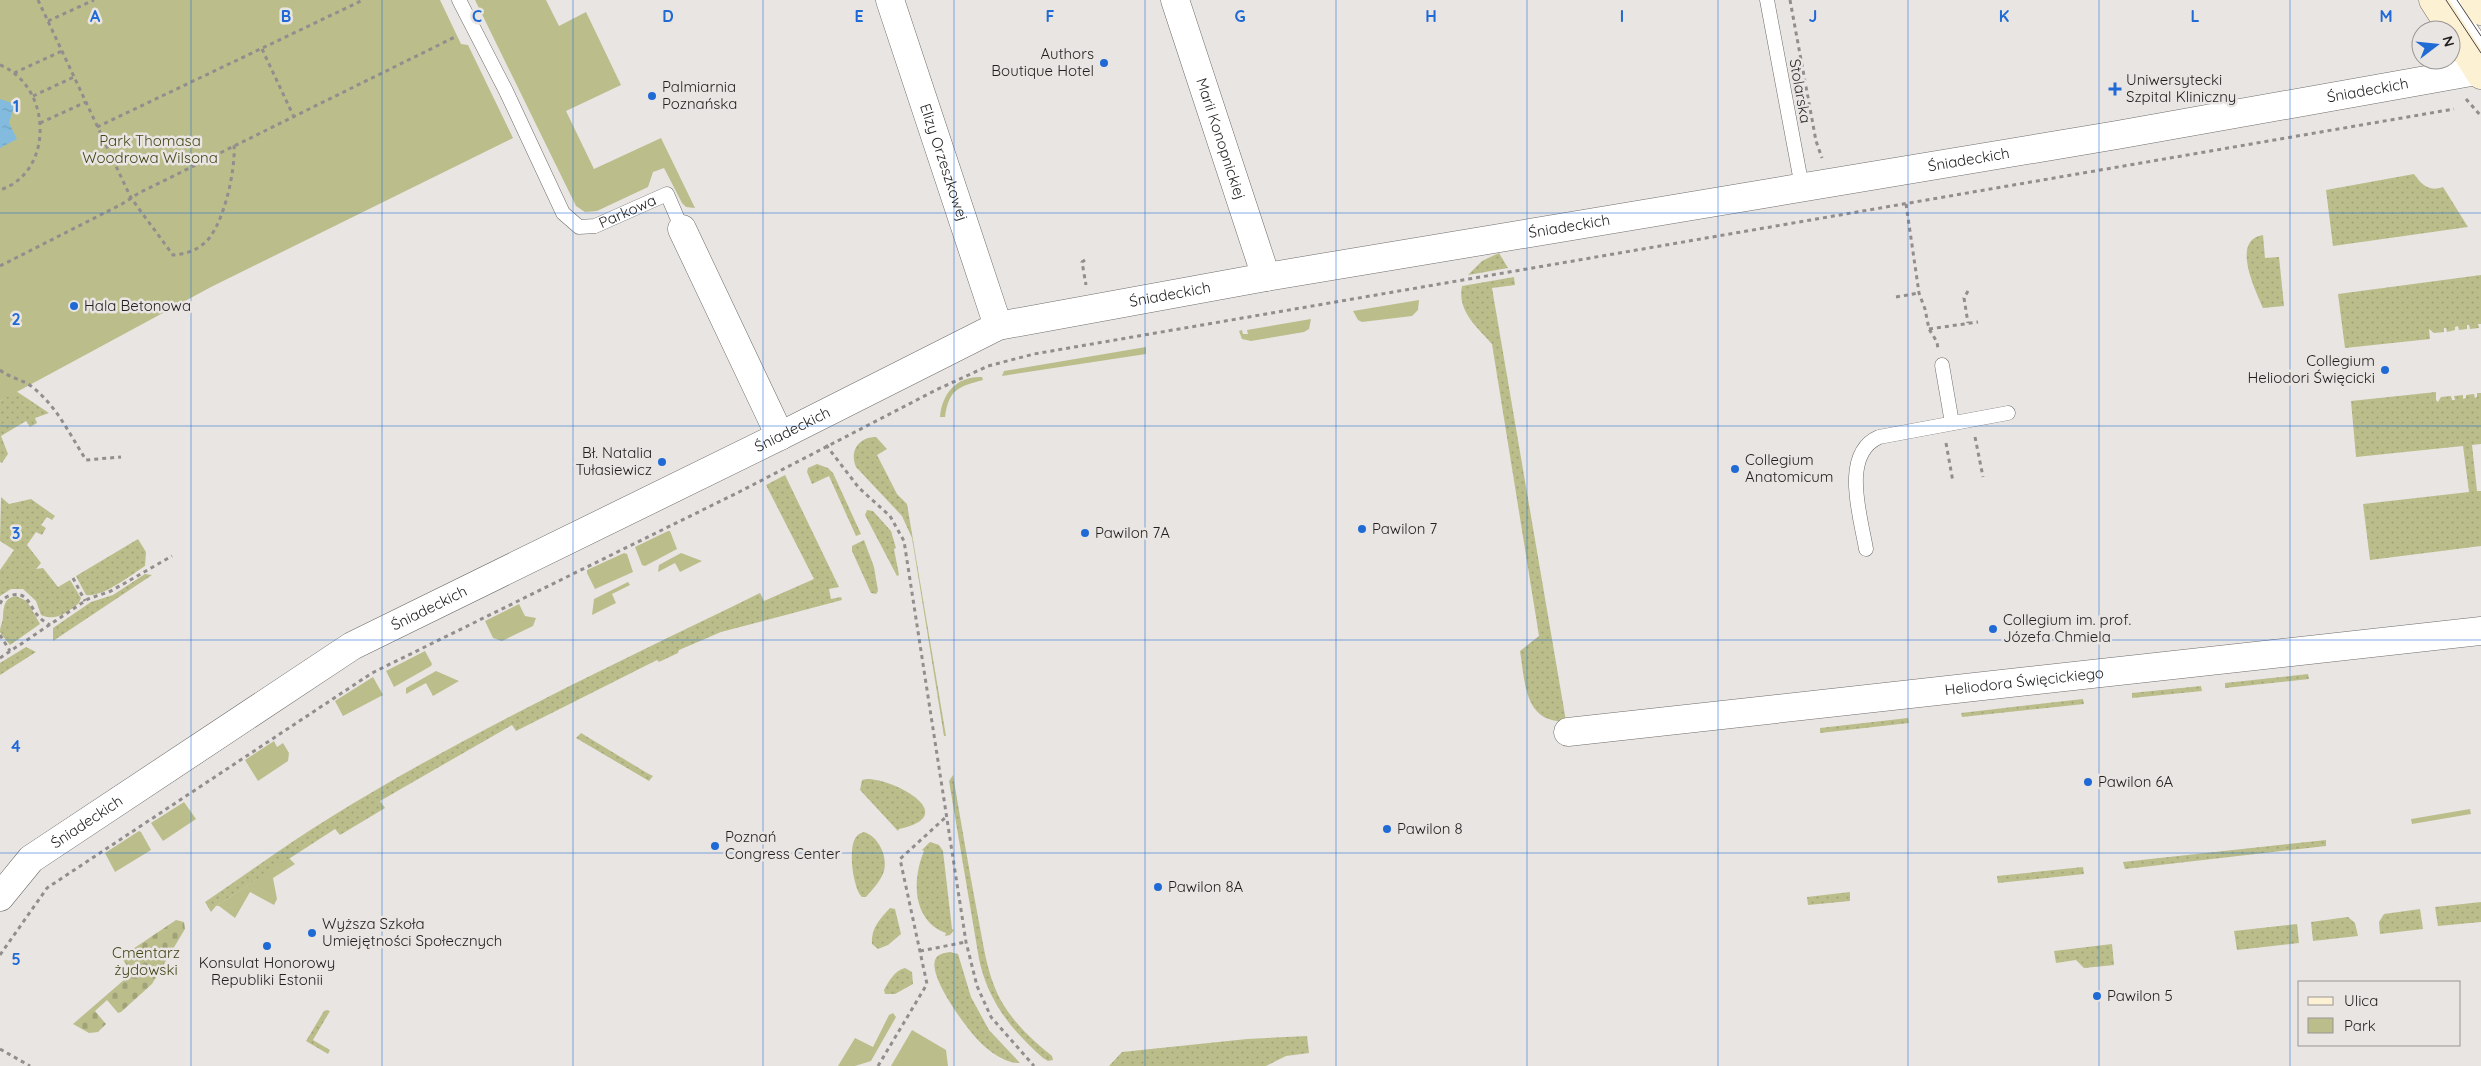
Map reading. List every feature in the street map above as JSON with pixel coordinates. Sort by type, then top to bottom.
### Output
[{"type":"street","name":"Elizy Orzeszkowej","points":[[890,0],[998,326]]},
{"type":"street","name":"Marii Konopnickiej","points":[[1175,0],[1266,277]]},
{"type":"street","points":[[2433,0],[2480,64]]},
{"type":"street","points":[[2474,0],[2481,11]]},
{"type":"street","name":"Śniadeckich","points":[[0,897],[31,859],[352,646],[780,436],[998,326],[1799,175],[2127,134],[2470,72],[2480,64]]},
{"type":"street","name":"Parkowa","points":[[682,228],[780,436]]},
{"type":"street","name":"Heliodora Święcickiego","points":[[1568,732],[2481,631]]},
{"type":"lane","name":"Parkowa","points":[[459,0],[506,91],[563,213],[579,227],[595,226],[667,194],[682,228]]},
{"type":"lane","name":"Stolarska","points":[[1767,0],[1799,175]]},
{"type":"lane","points":[[2452,0],[2480,64]]},
{"type":"lane","points":[[1942,365],[1948,424]]},
{"type":"lane","points":[[1866,549],[1855,488],[1856,471],[1863,450],[1868,443],[1879,436],[2008,413]]},
{"type":"path","points":[[38,0],[131,198],[173,255],[186,253],[203,245],[217,227],[236,163],[234,145]]},
{"type":"path","points":[[48,21],[94,0]]},
{"type":"path","points":[[97,127],[363,0]]},
{"type":"path","points":[[1790,0],[1816,141],[1822,158]]},
{"type":"path","points":[[0,266],[234,145],[473,29]]},
{"type":"path","points":[[262,49],[293,116]]},
{"type":"path","points":[[14,73],[62,51]]},
{"type":"path","points":[[0,65],[14,73],[26,84],[38,106],[40,123],[36,153],[32,160],[24,173],[0,190]]},
{"type":"path","points":[[33,96],[74,77]]},
{"type":"path","points":[[40,123],[86,102]]},
{"type":"path","points":[[0,955],[47,888],[372,673],[740,492],[826,446],[988,366],[1034,354],[2454,109]]},
{"type":"path","points":[[1799,175],[1822,158],[1831,159]]},
{"type":"path","points":[[1906,204],[1919,293],[1925,308],[1929,330],[1937,342],[1942,365]]},
{"type":"path","points":[[1085,260],[1082,262],[1087,287]]},
{"type":"path","points":[[1968,291],[1964,298],[1968,323]]},
{"type":"path","points":[[1896,297],[1919,293]]},
{"type":"path","points":[[1929,330],[1978,322]]},
{"type":"path","points":[[0,370],[10,378],[28,384],[51,404],[86,460],[121,457]]},
{"type":"path","points":[[1972,419],[1982,477]]},
{"type":"path","points":[[1948,424],[1954,482]]},
{"type":"path","points":[[826,446],[858,488],[890,516],[904,541],[966,942],[977,986],[991,1016],[1034,1066]]},
{"type":"path","points":[[0,658],[85,601],[111,591],[172,556]]},
{"type":"path","points":[[73,578],[85,601]]},
{"type":"path","points":[[0,604],[9,595],[19,594],[27,598],[40,618],[50,625]]},
{"type":"path","points":[[0,635],[10,651]]},
{"type":"path","points":[[878,1066],[927,984],[900,859],[947,816]]},
{"type":"path","points":[[920,951],[966,942]]},
{"type":"path","points":[[0,1049],[30,1066]]},
{"type":"green space","name":"Park Thomasa Woodrowa Wilsona","points":[[0,0],[440,0],[461,44],[468,45],[513,138],[211,287],[0,401]]},
{"type":"green space","points":[[475,0],[546,0],[559,26],[586,12],[621,85],[566,111],[594,169],[661,138],[695,208],[686,207],[682,203],[664,168],[653,172],[648,187],[597,211],[585,212],[576,206]]},
{"type":"green space","points":[[2414,174],[2430,188],[2443,187],[2468,227],[2333,246],[2326,190]]},
{"type":"green space","points":[[2263,235],[2265,258],[2279,257],[2284,306],[2263,308],[2251,279],[2247,256],[2248,246],[2253,239]]},
{"type":"green space","points":[[1499,253],[1508,268],[1468,275],[1482,261]]},
{"type":"green space","points":[[2481,275],[2481,324],[2478,324],[2479,328],[2470,329],[2469,325],[2467,325],[2467,329],[2459,330],[2458,326],[2455,327],[2455,330],[2447,332],[2446,328],[2444,328],[2444,332],[2434,333],[2429,329],[2430,339],[2345,348],[2338,294]]},
{"type":"green space","points":[[1514,277],[1515,285],[1492,288],[1566,721],[1552,720],[1542,716],[1534,708],[1529,698],[1523,675],[1520,651],[1539,636],[1492,344],[1465,311],[1461,295],[1462,286]]},
{"type":"green space","points":[[1419,300],[1418,310],[1412,316],[1362,322],[1358,320],[1353,311]]},
{"type":"green space","points":[[1311,319],[1309,329],[1304,332],[1251,341],[1242,339],[1239,331],[1242,330],[1243,334],[1248,334],[1247,330]]},
{"type":"green space","points":[[1146,347],[1146,354],[1002,376],[1004,371]]},
{"type":"green space","points":[[982,377],[983,380],[961,387],[956,391],[949,400],[945,417],[940,417],[944,400],[952,388],[965,379]]},
{"type":"green space","points":[[16,391],[49,413],[35,418],[37,423],[30,427],[26,421],[1,436],[8,454],[2,463],[0,462],[0,401]]},
{"type":"green space","points":[[2436,392],[2436,400],[2438,402],[2441,397],[2451,396],[2452,400],[2455,400],[2454,396],[2463,395],[2463,399],[2466,398],[2466,395],[2474,394],[2475,398],[2477,393],[2481,393],[2481,444],[2472,445],[2477,491],[2481,491],[2481,546],[2370,560],[2363,504],[2469,492],[2463,446],[2356,457],[2351,401]]},
{"type":"green space","points":[[876,437],[887,449],[877,455],[897,494],[907,504],[946,736],[944,736],[912,538],[902,516],[856,467],[854,461],[855,450],[860,442]]},
{"type":"green space","points":[[817,464],[828,468],[833,473],[861,534],[856,536],[829,476],[812,484],[807,472],[808,468]]},
{"type":"green space","points":[[785,475],[839,587],[829,589],[831,599],[841,597],[842,600],[721,632],[679,650],[678,653],[659,662],[657,660],[516,731],[512,725],[380,801],[385,808],[340,835],[335,829],[216,906],[211,912],[205,902],[315,827],[435,756],[542,700],[760,593],[764,601],[814,579],[766,485]]},
{"type":"green space","points":[[1,497],[9,504],[31,499],[55,516],[52,520],[47,517],[41,525],[46,528],[42,535],[36,532],[27,545],[41,563],[36,569],[43,568],[58,587],[70,580],[81,598],[79,603],[66,613],[57,617],[41,615],[36,601],[23,589],[11,589],[0,596],[0,570],[14,550],[0,541]]},
{"type":"green space","points":[[867,510],[873,511],[891,531],[896,548],[894,549],[899,575],[897,576],[865,515]]},
{"type":"green space","points":[[670,531],[677,549],[645,566],[642,565],[635,547]]},
{"type":"green space","points":[[138,539],[146,552],[145,566],[108,590],[93,595],[86,595],[76,576]]},
{"type":"green space","points":[[864,540],[874,567],[878,591],[876,594],[871,593],[852,551],[852,546]]},
{"type":"green space","points":[[624,553],[627,554],[633,572],[595,589],[587,570]]},
{"type":"green space","points":[[681,553],[702,561],[680,572],[675,563],[658,572],[659,565]]},
{"type":"green space","points":[[145,574],[152,575],[53,641],[53,628],[91,602],[113,595]]},
{"type":"green space","points":[[628,582],[630,585],[612,594],[616,603],[592,615],[594,599]]},
{"type":"green space","points":[[16,596],[27,601],[40,624],[10,645],[0,630],[5,603]]},
{"type":"green space","points":[[519,604],[525,616],[536,618],[533,626],[502,641],[493,638],[485,621]]},
{"type":"green space","points":[[26,647],[36,652],[0,675],[0,663]]},
{"type":"green space","points":[[425,651],[432,664],[431,666],[394,687],[386,671]]},
{"type":"green space","points":[[436,671],[459,681],[433,696],[426,683],[406,694],[406,688]]},
{"type":"green space","points":[[2308,674],[2309,679],[2225,688],[2225,683]]},
{"type":"green space","points":[[373,677],[383,695],[343,716],[335,701]]},
{"type":"green space","points":[[2201,686],[2202,691],[2132,698],[2132,693]]},
{"type":"green space","points":[[2083,699],[2084,704],[1962,717],[1961,713]]},
{"type":"green space","points":[[1908,718],[1909,723],[1820,733],[1820,728]]},
{"type":"green space","points":[[581,733],[653,776],[649,781],[576,738]]},
{"type":"green space","points":[[274,741],[277,747],[283,743],[289,753],[288,761],[258,781],[245,760]]},
{"type":"green space","points":[[953,775],[984,951],[993,983],[1013,1019],[1052,1056],[1053,1060],[1048,1061],[1043,1058],[1021,1037],[1002,1014],[983,974],[949,781]]},
{"type":"green space","points":[[867,779],[893,785],[906,791],[924,807],[925,816],[917,823],[898,831],[860,790],[862,780]]},
{"type":"green space","points":[[184,802],[196,819],[163,841],[151,823]]},
{"type":"green space","points":[[2470,809],[2471,814],[2412,824],[2411,819]]},
{"type":"green space","points":[[139,831],[151,850],[115,872],[105,853]]},
{"type":"green space","points":[[864,832],[878,842],[885,859],[885,865],[879,882],[866,897],[862,897],[854,877],[852,848],[858,835]]},
{"type":"green space","points":[[2326,840],[2326,846],[2125,869],[2123,862]]},
{"type":"green space","points":[[930,842],[939,845],[943,851],[952,929],[954,930],[950,935],[945,936],[946,933],[935,927],[927,919],[921,909],[918,898],[918,874],[924,851],[922,850]]},
{"type":"green space","points":[[289,858],[295,864],[273,878],[277,899],[274,905],[250,892],[235,918],[219,906],[216,906]]},
{"type":"green space","points":[[2083,867],[2084,874],[1998,883],[1997,876]]},
{"type":"green space","points":[[1850,892],[1850,901],[1808,905],[1807,897]]},
{"type":"green space","points":[[2481,902],[2481,922],[2438,926],[2435,907]]},
{"type":"green space","points":[[890,908],[895,909],[901,934],[888,945],[878,949],[872,944],[873,933],[880,920]]},
{"type":"green space","points":[[2420,909],[2423,929],[2380,934],[2379,922],[2384,914]]},
{"type":"green space","points":[[2348,917],[2355,923],[2358,936],[2313,941],[2311,922]]},
{"type":"green space","name":"Cmentarz żydowski","points":[[176,920],[184,922],[185,929],[152,984],[121,1012],[118,1013],[107,1000],[95,1011],[106,1024],[98,1032],[89,1033],[73,1024],[132,973],[121,957]]},
{"type":"green space","points":[[2297,924],[2299,943],[2237,950],[2234,931]]},
{"type":"green space","points":[[2112,944],[2114,965],[2084,968],[2076,960],[2056,963],[2054,951]]},
{"type":"green space","points":[[950,952],[958,954],[971,997],[989,1030],[1020,1063],[1008,1061],[985,1047],[971,1032],[948,1000],[936,976],[934,966],[938,956]]},
{"type":"green space","points":[[905,968],[912,972],[913,984],[895,994],[885,994],[884,990],[893,976]]},
{"type":"green space","points":[[324,1011],[330,1011],[313,1040],[330,1050],[328,1054],[306,1041]]},
{"type":"green space","points":[[893,1013],[896,1017],[871,1061],[855,1066],[838,1066],[855,1038],[873,1047],[889,1015]]},
{"type":"green space","points":[[912,1030],[946,1050],[948,1066],[891,1066]]},
{"type":"green space","points":[[1307,1036],[1309,1053],[1286,1056],[1266,1066],[1109,1066],[1122,1052],[1247,1039]]},
{"type":"water","points":[[0,99],[15,104],[9,123],[17,139],[0,148]]},
{"type":"tram line","points":[[2446,0],[2481,53]]},
{"type":"tram line","points":[[2457,0],[2481,36]]},
{"type":"place","name":"Authors Boutique Hotel","points":[[1104,63]]},
{"type":"place","name":"Uniwersytecki Szpital Kliniczny","points":[[2115,89]]},
{"type":"place","name":"Palmiarnia Poznańska","points":[[652,96]]},
{"type":"place","name":"Hala Betonowa","points":[[74,306]]},
{"type":"place","name":"Collegium Heliodori Święcicki","points":[[2385,370]]},
{"type":"place","name":"Bł. Natalia Tułasiewicz","points":[[662,462]]},
{"type":"place","name":"Collegium Anatomicum","points":[[1735,469]]},
{"type":"place","name":"Pawilon 7","points":[[1362,529]]},
{"type":"place","name":"Pawilon 7A","points":[[1085,533]]},
{"type":"place","name":"Collegium im. prof. Józefa Chmiela","points":[[1993,629]]},
{"type":"place","name":"Pawilon 6A","points":[[2088,782]]},
{"type":"place","name":"Pawilon 8","points":[[1387,829]]},
{"type":"place","name":"Poznań Congress Center","points":[[715,846]]},
{"type":"place","name":"Pawilon 8A","points":[[1158,887]]},
{"type":"place","name":"Wyższa Szkoła Umiejętności Społecznych","points":[[312,933]]},
{"type":"place","name":"Konsulat Honorowy Republiki Estonii","points":[[267,946]]},
{"type":"place","name":"Pawilon 5","points":[[2097,996]]}]
